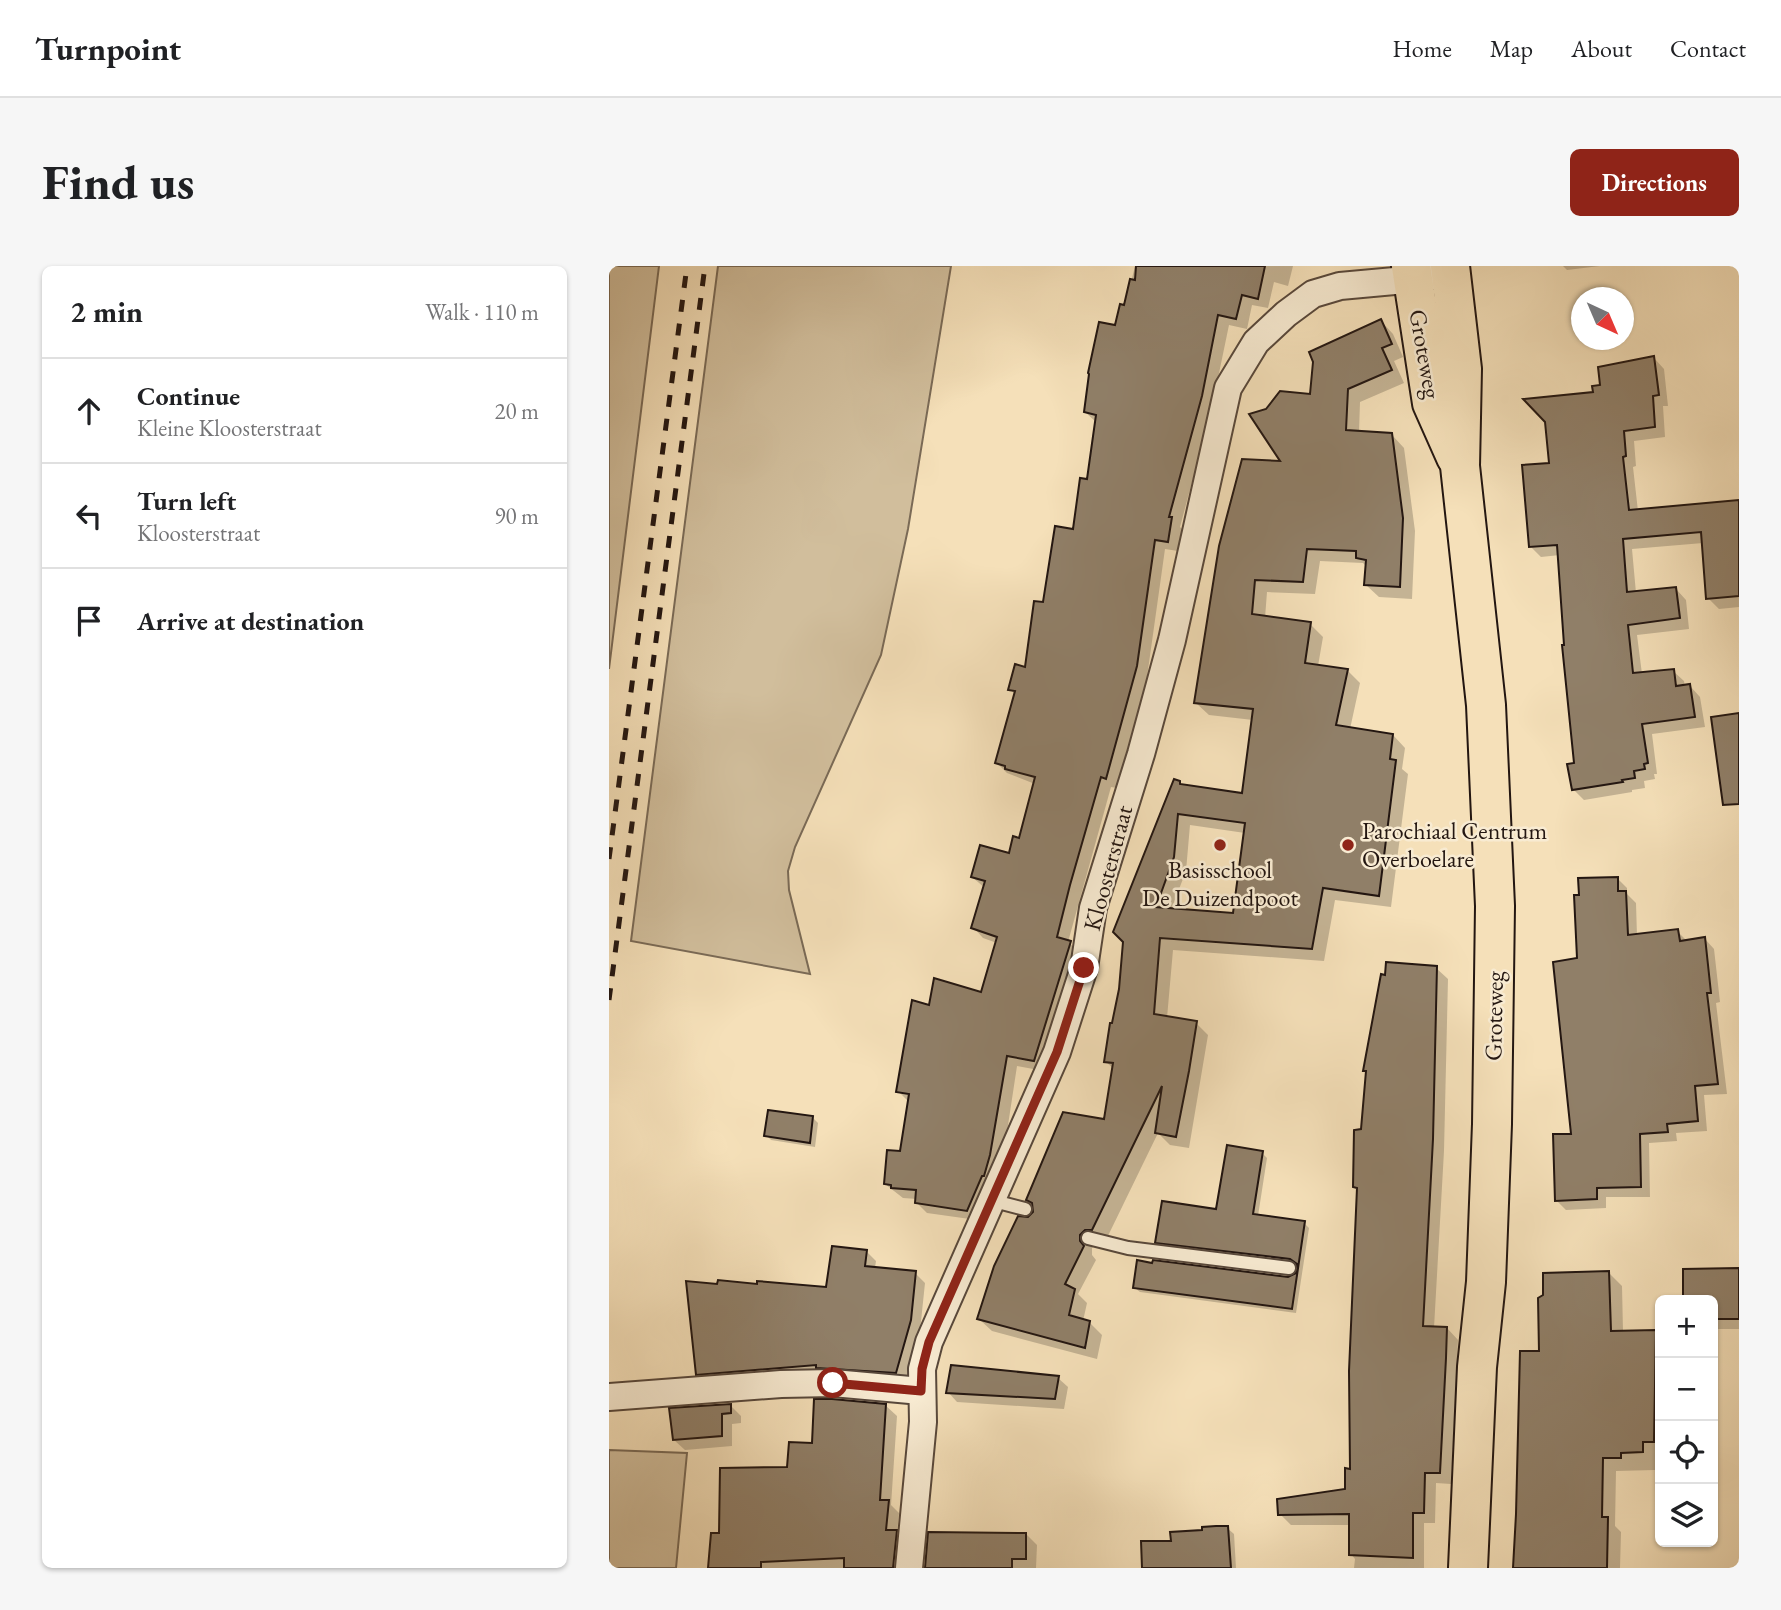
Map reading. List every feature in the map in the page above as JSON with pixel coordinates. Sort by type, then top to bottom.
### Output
[{"type":"main road","name":"Groteweg","points":[[1450,271],[1462,369],[1460,466],[1486,705],[1495,906],[1491,1163],[1486,1282],[1477,1367],[1468,1568]]},
{"type":"main road","name":"Groteweg","points":[[1412,273],[1432,403],[1460,466]]},
{"type":"street","name":"Groteweg","points":[[1412,273],[1450,271]]},
{"type":"street","name":"Kloosterstraat","points":[[909,1568],[922,1422],[922,1369],[929,1342],[1057,1052],[1084,968],[1093,908],[1141,754],[1171,640],[1228,388],[1256,342],[1313,294],[1343,276],[1412,273]]},
{"type":"street","points":[[609,1397],[781,1384],[833,1383],[921,1391]]},
{"type":"lane","points":[[991,1200],[1025,1209]]},
{"type":"lane","points":[[1088,1238],[1128,1248],[1289,1268]]},
{"type":"shaded area","points":[[609,266],[659,266],[609,669]]},
{"type":"shaded area","points":[[718,266],[951,266],[908,529],[881,655],[795,847],[788,871],[789,890],[810,974],[631,941]]},
{"type":"shaded area","points":[[609,1450],[687,1453],[676,1568],[609,1568]]},
{"type":"building","points":[[1136,266],[1265,266],[1258,299],[1242,295],[1236,319],[1218,315],[1202,396],[1169,517],[1172,517],[1168,542],[1155,540],[1137,666],[1106,779],[1101,777],[1057,937],[1071,941],[1034,1061],[1007,1056],[990,1155],[984,1176],[967,1211],[915,1203],[916,1190],[891,1188],[891,1185],[884,1184],[887,1150],[900,1151],[909,1094],[896,1092],[912,1000],[929,1005],[934,978],[981,992],[997,937],[971,928],[985,881],[971,877],[980,845],[1009,853],[1013,836],[1019,838],[1035,777],[1005,769],[1005,766],[995,763],[1015,691],[1008,690],[1015,664],[1025,667],[1034,601],[1043,602],[1055,526],[1073,529],[1080,478],[1087,479],[1096,415],[1084,412],[1088,373],[1099,322],[1115,325],[1120,304],[1124,305],[1130,279],[1135,280]]},
{"type":"building","points":[[1381,319],[1392,344],[1382,348],[1392,370],[1348,389],[1346,430],[1392,433],[1403,518],[1400,587],[1364,585],[1366,560],[1356,558],[1356,551],[1307,549],[1303,582],[1255,580],[1252,614],[1311,622],[1305,663],[1348,669],[1336,725],[1393,734],[1390,759],[1396,760],[1379,896],[1323,888],[1312,949],[1160,938],[1154,1014],[1197,1021],[1189,1071],[1176,1137],[1155,1133],[1162,1086],[1092,1230],[1085,1230],[1080,1235],[1084,1246],[1065,1284],[1075,1289],[1069,1315],[1090,1321],[1085,1348],[977,1319],[994,1266],[1018,1216],[1028,1217],[1033,1212],[1032,1203],[1026,1200],[1063,1112],[1104,1119],[1113,1063],[1104,1062],[1119,989],[1123,942],[1113,932],[1174,779],[1180,781],[1180,784],[1242,793],[1253,709],[1194,703],[1219,546],[1242,459],[1280,461],[1249,414],[1266,409],[1280,391],[1310,394],[1313,362],[1309,352]],"holes":[[[1178,814],[1245,823],[1233,913],[1156,907],[1174,857]]]},
{"type":"building","points":[[1654,356],[1659,395],[1653,396],[1655,427],[1624,431],[1626,456],[1623,457],[1629,510],[1739,500],[1739,596],[1706,599],[1701,532],[1623,539],[1627,592],[1676,587],[1680,618],[1628,625],[1633,673],[1674,669],[1676,686],[1690,684],[1695,717],[1642,724],[1648,763],[1644,764],[1645,769],[1634,771],[1635,778],[1572,790],[1567,764],[1574,763],[1562,645],[1557,545],[1529,547],[1522,465],[1549,463],[1545,422],[1523,399],[1593,392],[1592,386],[1600,385],[1598,367]]},
{"type":"building","points":[[1739,713],[1739,804],[1723,805],[1711,717]]},
{"type":"building","points":[[1618,877],[1618,891],[1626,891],[1628,935],[1678,929],[1680,941],[1705,937],[1711,993],[1707,993],[1718,1084],[1695,1086],[1698,1121],[1667,1124],[1668,1132],[1640,1134],[1641,1187],[1597,1188],[1597,1199],[1555,1201],[1553,1134],[1571,1134],[1553,962],[1577,958],[1574,895],[1579,895],[1578,878]]},
{"type":"building","points":[[1386,962],[1437,966],[1433,1139],[1423,1326],[1447,1327],[1446,1358],[1440,1473],[1425,1473],[1424,1513],[1413,1513],[1413,1558],[1349,1555],[1349,1514],[1278,1515],[1277,1499],[1345,1489],[1345,1468],[1350,1469],[1349,1371],[1357,1188],[1353,1187],[1354,1130],[1361,1129],[1366,1071],[1363,1071],[1381,974],[1385,975]]},
{"type":"building","points":[[768,1110],[813,1116],[810,1143],[764,1136]]},
{"type":"building","points":[[1227,1145],[1263,1151],[1253,1214],[1305,1221],[1292,1309],[1133,1288],[1137,1260],[1288,1277],[1296,1273],[1297,1264],[1290,1259],[1155,1243],[1162,1201],[1216,1209]]},
{"type":"building","points":[[832,1246],[867,1250],[865,1266],[916,1271],[911,1320],[896,1373],[816,1368],[816,1365],[696,1375],[686,1281],[717,1284],[718,1280],[757,1284],[757,1281],[826,1287]]},
{"type":"building","points":[[1739,1268],[1739,1319],[1718,1319],[1718,1295],[1683,1295],[1683,1269]]},
{"type":"building","points":[[1609,1271],[1611,1331],[1655,1330],[1654,1442],[1643,1442],[1643,1452],[1621,1453],[1621,1458],[1603,1458],[1602,1517],[1608,1517],[1607,1568],[1513,1568],[1520,1351],[1539,1351],[1538,1298],[1543,1295],[1543,1273]]},
{"type":"building","points":[[951,1365],[1059,1376],[1055,1399],[946,1393]]},
{"type":"building","points":[[814,1399],[886,1404],[880,1500],[889,1500],[886,1530],[897,1530],[893,1568],[844,1568],[844,1558],[761,1562],[761,1568],[708,1568],[711,1533],[719,1533],[720,1468],[787,1467],[789,1442],[812,1443]]},
{"type":"building","points":[[731,1404],[731,1413],[722,1414],[722,1436],[673,1440],[669,1408]]},
{"type":"building","points":[[1228,1526],[1231,1568],[1142,1568],[1141,1541],[1171,1541],[1170,1532]]},
{"type":"building","points":[[928,1532],[1026,1533],[1026,1559],[1012,1559],[1012,1568],[925,1568]]},
{"type":"railway","points":[[609,859],[687,266]]},
{"type":"railway","points":[[609,1000],[705,266]]},
{"type":"place","name":"Basisschool De Duizendpoot","points":[[1220,845]]},
{"type":"place","name":"Parochiaal Centrum Overboelare","points":[[1348,845]]},
{"type":"route","points":[[833,1383],[921,1391],[922,1369],[929,1342],[1057,1052],[1084,968]]}]
